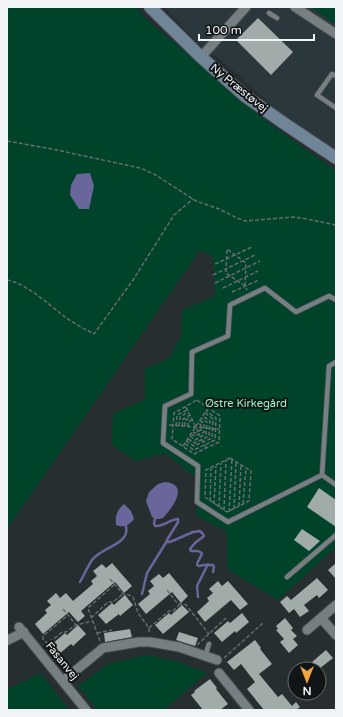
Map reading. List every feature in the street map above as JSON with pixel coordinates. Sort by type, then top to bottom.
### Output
[{"type":"street","name":"Ny Præstøvej","points":[[150,7],[201,57],[245,96],[336,158]]},
{"type":"street","points":[[201,57],[246,7]]},
{"type":"street","points":[[295,7],[336,34]]},
{"type":"street","points":[[307,630],[336,605]]},
{"type":"street","points":[[321,618],[336,635]]},
{"type":"street","name":"Fasanvej","points":[[7,640],[22,629],[86,710]]},
{"type":"street","points":[[63,681],[103,648],[121,645],[150,642],[179,647],[217,660]]},
{"type":"street","points":[[219,673],[249,710]]},
{"type":"lane","points":[[269,13],[276,18]]},
{"type":"lane","points":[[336,76],[332,74],[317,95],[336,108]]},
{"type":"lane","points":[[322,475],[228,522],[197,502],[198,466],[163,443],[165,406],[190,394],[192,352],[228,336],[230,305],[265,288],[296,312],[329,296],[336,300]]},
{"type":"lane","points":[[322,475],[329,366],[336,362]]},
{"type":"lane","points":[[322,475],[336,485]]},
{"type":"lane","points":[[287,577],[336,535]]},
{"type":"lane","points":[[205,656],[209,644]]},
{"type":"path","points":[[7,141],[140,168],[154,174],[193,199],[246,221],[294,217],[336,225]]},
{"type":"path","points":[[7,280],[27,289],[70,320],[94,334],[133,280],[174,215],[193,199]]},
{"type":"path","points":[[215,264],[252,247]]},
{"type":"path","points":[[245,286],[226,273],[227,248],[246,263],[245,286],[249,296]]},
{"type":"path","points":[[213,276],[255,255]]},
{"type":"path","points":[[215,283],[260,261]]},
{"type":"path","points":[[223,288],[258,271]]},
{"type":"path","points":[[232,292],[259,280]]},
{"type":"path","points":[[197,400],[220,416],[219,442],[194,454],[172,439],[174,413],[186,406],[197,400]]},
{"type":"path","points":[[186,406],[206,448]]},
{"type":"path","points":[[183,447],[208,408]]},
{"type":"path","points":[[176,426],[177,415],[188,411]]},
{"type":"path","points":[[179,426],[180,417],[188,411]]},
{"type":"path","points":[[186,443],[194,450],[215,440],[216,418],[206,411]]},
{"type":"path","points":[[186,443],[194,446],[212,438],[213,419],[205,413]]},
{"type":"path","points":[[183,426],[182,419],[190,415]]},
{"type":"path","points":[[188,439],[195,443],[209,436],[210,421],[203,416]]},
{"type":"path","points":[[183,426],[185,420],[191,418]]},
{"type":"path","points":[[190,436],[195,440],[206,434],[207,422],[201,418]]},
{"type":"path","points":[[188,427],[188,422],[192,420]]},
{"type":"path","points":[[192,433],[204,432],[202,428],[204,424],[199,422]]},
{"type":"path","points":[[191,427],[191,424],[194,423]]},
{"type":"path","points":[[173,426],[219,429]]},
{"type":"path","points":[[230,458],[251,471],[249,501],[229,512],[205,498],[206,470],[230,458]]},
{"type":"path","points":[[229,512],[232,459]]},
{"type":"path","points":[[224,510],[226,460]]},
{"type":"path","points":[[219,507],[221,462]]},
{"type":"path","points":[[234,509],[236,462]]},
{"type":"path","points":[[214,504],[216,465]]},
{"type":"path","points":[[239,506],[241,465]]},
{"type":"path","points":[[210,501],[211,467]]},
{"type":"path","points":[[243,504],[246,468]]},
{"type":"path","points":[[110,580],[123,594],[133,597],[138,613],[149,628],[150,642]]},
{"type":"path","points":[[103,648],[88,608],[115,585]]},
{"type":"path","points":[[167,590],[178,604],[186,605],[209,634]]},
{"type":"path","points":[[91,618],[108,602],[113,602],[123,594]]},
{"type":"path","points":[[149,628],[180,604]]},
{"type":"path","points":[[63,609],[76,625]]},
{"type":"path","points":[[48,644],[43,636],[68,615]]},
{"type":"path","points":[[193,652],[198,644],[226,618]]},
{"type":"path","points":[[39,651],[62,632],[66,632],[76,625],[92,621]]},
{"type":"path","points":[[217,660],[222,660],[263,623]]},
{"type":"path","points":[[97,632],[112,630]]},
{"type":"shaded area","points":[[164,7],[311,7],[336,25],[336,150],[286,118],[227,65],[198,43]]},
{"type":"shaded area","points":[[90,173],[94,186],[89,209],[79,209],[70,195],[71,185],[77,174]]},
{"type":"shaded area","points":[[165,482],[171,483],[175,486],[178,493],[175,502],[169,511],[163,518],[156,519],[152,517],[146,501],[149,492],[158,484]]},
{"type":"shaded area","points":[[124,504],[131,511],[134,519],[126,526],[119,526],[116,525],[116,516]]},
{"type":"green space","name":"Østre Kirkegård","points":[[7,7],[136,7],[144,17],[265,120],[336,171],[336,547],[278,600],[227,569],[227,532],[196,515],[197,478],[165,453],[136,461],[112,445],[113,414],[145,399],[145,369],[168,359],[181,337],[182,310],[215,296],[213,257],[200,250],[7,529]]},
{"type":"green space","points":[[311,7],[336,7],[336,25]]},
{"type":"green space","points":[[145,655],[177,661],[207,673],[164,710],[97,710],[83,691],[77,687],[108,664]]},
{"type":"green space","points":[[40,673],[69,710],[7,710],[7,690]]},
{"type":"building","points":[[258,18],[293,52],[271,75],[236,40]]},
{"type":"building","points":[[319,488],[336,500],[336,527],[307,507]]},
{"type":"building","points":[[302,529],[320,541],[309,551],[294,540]]},
{"type":"building","points":[[112,563],[132,586],[124,593],[115,582],[81,611],[85,616],[78,622],[69,612],[43,634],[35,624],[47,613],[45,610],[51,605],[47,601],[56,593],[60,598],[66,593],[73,601],[93,584],[91,581],[97,576],[93,571],[102,564],[106,568]]},
{"type":"building","points":[[336,563],[336,579],[328,570]]},
{"type":"building","points":[[169,573],[188,596],[181,603],[172,592],[146,614],[138,604],[150,594],[148,591],[154,586],[150,581],[159,574],[163,578]]},
{"type":"building","points":[[317,578],[328,590],[319,598],[317,595],[304,605],[309,611],[300,617],[294,609],[289,613],[280,602],[287,596],[291,600]]},
{"type":"building","points":[[218,581],[222,586],[228,581],[248,604],[240,610],[231,600],[205,622],[197,612],[209,601],[207,598],[213,593],[209,589]]},
{"type":"building","points":[[125,595],[133,605],[120,616],[119,614],[106,624],[98,615],[112,603],[114,605]]},
{"type":"building","points":[[182,605],[189,612],[163,634],[155,625],[169,613],[171,615]]},
{"type":"building","points":[[242,613],[249,622],[222,642],[214,633],[228,621],[230,623]]},
{"type":"building","points":[[285,618],[293,628],[291,630],[297,636],[293,639],[298,645],[289,653],[280,642],[284,639],[276,630],[278,629],[276,626]]},
{"type":"building","points":[[78,625],[86,634],[73,646],[71,644],[59,654],[51,645],[65,633],[67,635]]},
{"type":"building","points":[[130,629],[132,637],[105,642],[104,633]]},
{"type":"building","points":[[179,632],[198,638],[195,646],[176,640]]},
{"type":"building","points":[[255,640],[272,664],[259,674],[278,697],[282,694],[292,706],[296,702],[300,707],[296,710],[264,710],[247,689],[255,682],[241,664],[234,670],[227,662]]},
{"type":"building","points":[[326,650],[333,658],[327,663],[327,661],[313,661]]},
{"type":"building","points":[[210,679],[228,704],[220,710],[203,710],[191,695]]},
{"type":"waterway","points":[[155,518],[155,526],[178,519],[178,522],[167,540],[168,542],[193,532],[200,531],[204,536],[190,549],[191,551],[198,551],[202,553],[197,565],[213,565],[213,572]]},
{"type":"waterway","points":[[80,582],[90,562],[100,553],[121,541],[126,532],[126,526]]},
{"type":"waterway","points":[[142,594],[147,573],[167,541]]},
{"type":"waterway","points":[[198,597],[197,586],[208,564]]}]
